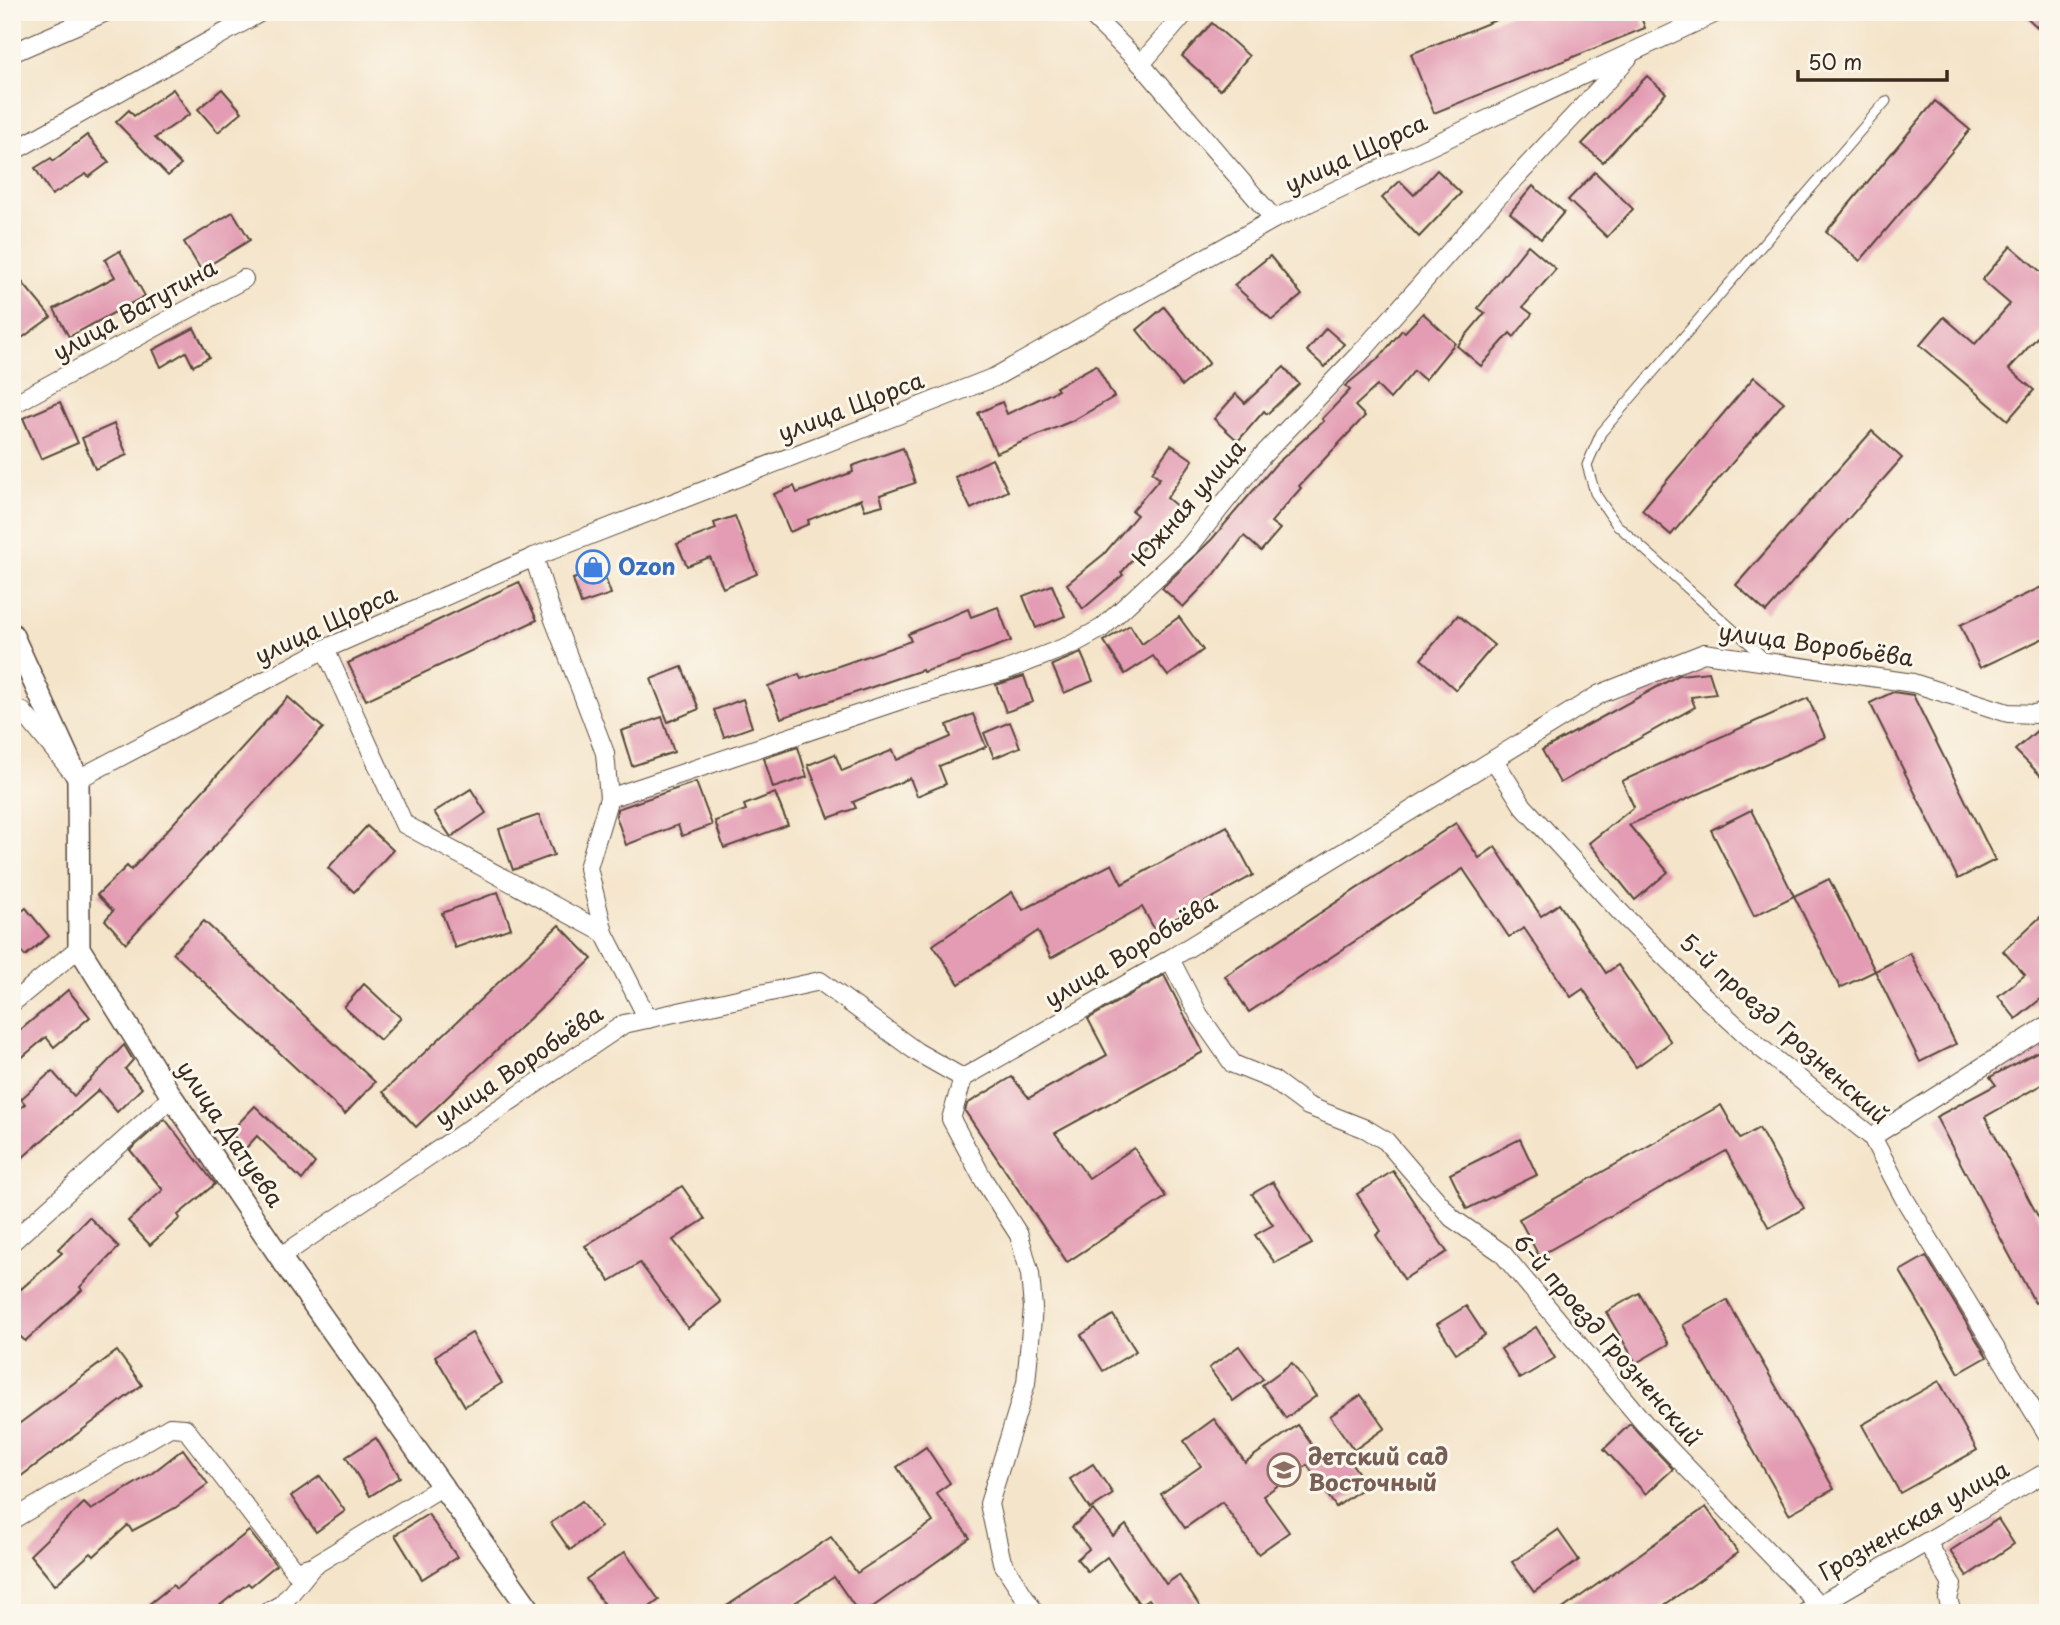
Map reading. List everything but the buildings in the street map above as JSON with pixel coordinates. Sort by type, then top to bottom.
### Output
[{"type":"street","points":[[12,53],[106,12]]},
{"type":"street","points":[[12,152],[261,12]]},
{"type":"street","points":[[1088,12],[1141,64],[1274,219]]},
{"type":"street","points":[[1141,64],[1186,12]]},
{"type":"street","name":"улица Щорса","points":[[78,779],[325,649],[534,557],[995,377],[1274,219],[1718,12]]},
{"type":"street","name":"Южная улица","points":[[609,798],[907,698],[1004,671],[1071,645],[1102,628],[1188,548],[1261,457],[1634,51]]},
{"type":"street","name":"улица Ватутина","points":[[12,405],[244,279]]},
{"type":"street","points":[[534,557],[553,618],[605,753],[609,798],[588,868],[604,933],[648,1019]]},
{"type":"street","points":[[12,634],[78,779],[79,948],[12,1003]]},
{"type":"street","points":[[325,649],[404,824],[604,933]]},
{"type":"street","name":"улица Воробьёва","points":[[280,1257],[624,1024],[820,981],[918,1052],[963,1078],[1170,959],[1600,694],[1704,653],[1913,683],[2008,713],[2036,714],[2048,709]]},
{"type":"street","points":[[12,717],[23,712],[78,779]]},
{"type":"street","name":"5-й проезд Грозненский","points":[[1494,760],[1524,806],[1621,912],[1707,999],[1762,1049],[1872,1137],[1904,1198],[2048,1435]]},
{"type":"street","name":"улица Датуева","points":[[79,948],[172,1097],[280,1257],[532,1613]]},
{"type":"street","name":"6-й проезд Грозненский","points":[[1170,959],[1199,1015],[1233,1064],[1273,1080],[1308,1106],[1366,1129],[1386,1141],[1452,1218],[1502,1253],[1644,1423],[1812,1609]]},
{"type":"street","points":[[1872,1137],[2048,1025]]},
{"type":"street","points":[[963,1078],[951,1119],[983,1179],[1019,1235],[1030,1274],[1033,1308],[1026,1383],[989,1504],[1002,1562],[1035,1613]]},
{"type":"street","points":[[12,1242],[172,1097]]},
{"type":"street","points":[[12,1520],[170,1427],[186,1428],[295,1571],[313,1566],[443,1486]]},
{"type":"street","name":"Грозненская улица","points":[[1812,1609],[2048,1471]]},
{"type":"street","points":[[1927,1542],[1952,1585],[1948,1599],[1952,1613]]},
{"type":"street","points":[[266,1613],[282,1604],[313,1566]]},
{"type":"lane","points":[[1770,662],[1616,524],[1595,492],[1587,465],[1601,433],[1886,101]]},
{"type":"place","name":"Ozon","points":[[593,567]]},
{"type":"place","name":"детский сад Восточный","points":[[1284,1470]]}]
